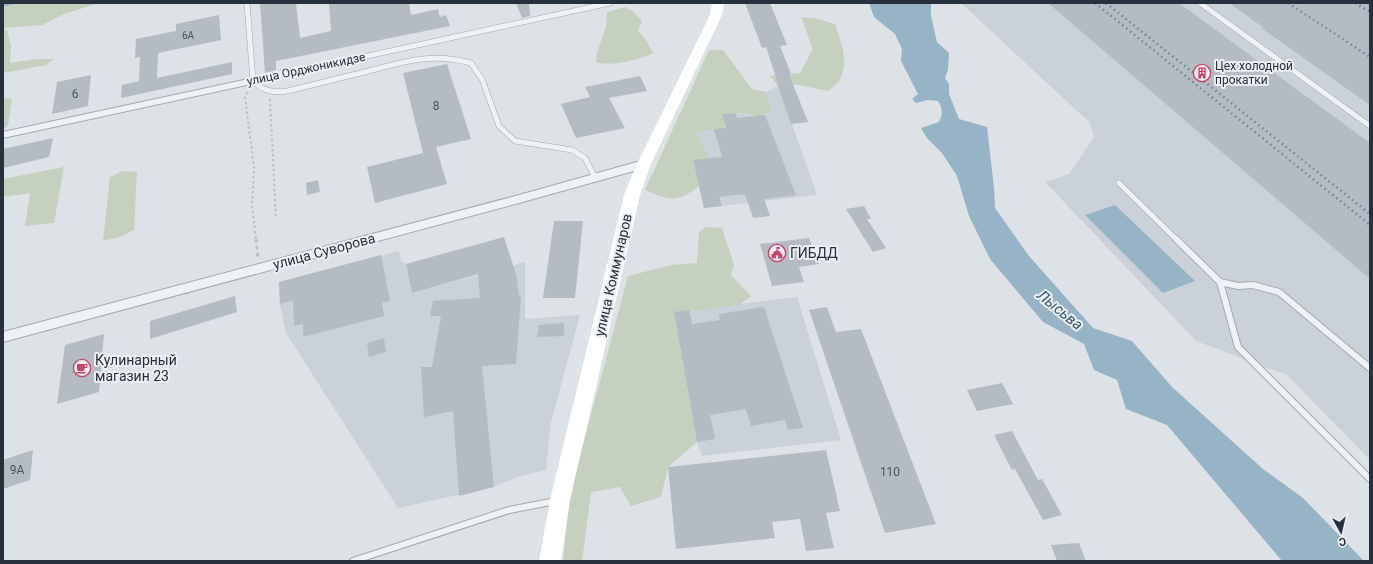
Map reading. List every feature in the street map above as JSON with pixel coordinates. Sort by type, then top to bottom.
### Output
[{"type":"main road","name":"улица Коммунаров","points":[[550,561],[560,500],[632,195],[644,164],[716,15],[717,4]]},
{"type":"street","name":"улица Орджоникидзе","points":[[3,135],[253,81]]},
{"type":"street","name":"улица Суворова","points":[[3,337],[519,199],[644,164]]},
{"type":"lane","points":[[247,3],[253,81],[263,91],[287,91],[417,59],[436,56],[452,57],[472,63],[482,79],[499,126],[515,141],[572,150],[585,158],[595,177]]},
{"type":"lane","name":"улица Орджоникидзе","points":[[253,81],[610,3]]},
{"type":"lane","points":[[1200,3],[1370,126]]},
{"type":"lane","points":[[1119,183],[1220,282],[1238,346],[1370,479]]},
{"type":"lane","points":[[1220,282],[1238,286],[1253,285],[1279,292],[1370,368]]},
{"type":"lane","points":[[353,561],[510,510],[560,500]]},
{"type":"path","points":[[253,81],[245,97],[254,166],[252,207],[260,268]]},
{"type":"path","points":[[270,92],[276,219]]},
{"type":"shaded area","points":[[961,3],[1370,3],[1370,460],[1287,375],[1196,341],[1045,182],[1069,174],[1094,137],[1090,123]]},
{"type":"shaded area","points":[[793,84],[808,122],[792,124],[817,195],[704,208],[693,160],[696,132],[726,128],[722,114],[736,113],[752,116],[771,109],[766,92],[778,86]]},
{"type":"shaded area","points":[[399,251],[401,261],[406,264],[412,293],[525,262],[525,319],[580,315],[551,422],[546,470],[517,477],[494,487],[398,508],[286,333],[280,304],[279,282]]},
{"type":"shaded area","points":[[797,297],[841,440],[702,456],[697,442],[674,312]]},
{"type":"green space","points":[[3,3],[99,3],[64,14],[42,25],[3,28]]},
{"type":"green space","points":[[625,7],[633,11],[642,21],[638,31],[646,40],[653,53],[625,62],[609,64],[596,62],[597,52],[606,27],[607,12]]},
{"type":"green space","points":[[801,17],[818,19],[835,24],[843,52],[844,66],[839,81],[829,91],[793,84],[778,86],[770,76],[800,73],[813,49]]},
{"type":"green space","points":[[3,30],[7,30],[11,46],[10,63],[37,59],[54,59],[46,65],[3,73]]},
{"type":"green space","points":[[709,50],[723,50],[752,89],[766,92],[771,109],[758,116],[740,113],[722,114],[726,128],[696,132],[710,159],[693,161],[699,186],[691,192],[678,198],[667,198],[645,190]]},
{"type":"green space","points":[[3,98],[12,99],[8,126],[3,129]]},
{"type":"green space","points":[[64,167],[54,223],[25,226],[30,193],[3,197],[3,179]]},
{"type":"green space","points":[[123,171],[137,172],[134,230],[120,237],[103,241],[110,177]]},
{"type":"green space","points":[[706,227],[722,228],[734,264],[731,275],[751,296],[739,305],[674,313],[697,442],[668,467],[661,497],[631,506],[620,487],[591,492],[582,561],[563,561],[570,494],[628,276],[671,265],[697,263],[699,232]]},
{"type":"water","name":"Лысьва","points":[[869,3],[931,3],[931,16],[937,42],[949,53],[948,69],[945,78],[949,84],[949,94],[959,119],[987,127],[995,208],[1029,256],[1093,328],[1132,341],[1172,387],[1263,469],[1303,498],[1364,561],[1282,561],[1167,425],[1126,409],[1117,380],[1094,370],[1084,344],[1043,322],[990,259],[969,216],[957,176],[942,153],[927,138],[921,128],[939,122],[942,112],[940,104],[938,101],[928,100],[916,103],[912,99],[918,94],[901,61],[902,49],[895,34],[874,17]]},
{"type":"water","points":[[1115,205],[1195,281],[1163,293],[1085,215]]},
{"type":"building","points":[[260,3],[296,3],[300,38],[331,31],[329,3],[409,3],[411,15],[438,9],[440,17],[446,15],[450,26],[276,61],[276,70],[265,73]]},
{"type":"building","points":[[516,3],[529,3],[530,16],[522,18]]},
{"type":"building","points":[[745,3],[770,3],[787,45],[780,46],[791,74],[789,75],[808,122],[791,124],[766,47],[762,48]]},
{"type":"building","name":"Цех холодной прокатки","points":[[1048,3],[1179,3],[1370,143],[1370,279]]},
{"type":"building","points":[[1229,3],[1370,3],[1370,105],[1261,28],[1264,28]]},
{"type":"building","points":[[219,15],[221,40],[158,53],[157,78],[232,62],[232,74],[121,98],[122,85],[139,81],[140,57],[135,58],[136,39],[176,31],[176,24]]},
{"type":"building","points":[[447,64],[471,139],[436,147],[447,184],[375,203],[367,167],[423,153],[403,73]]},
{"type":"building","points":[[91,75],[88,106],[52,114],[57,82]]},
{"type":"building","points":[[640,76],[647,91],[609,98],[625,128],[576,138],[561,104],[590,97],[585,87]]},
{"type":"building","points":[[736,113],[737,118],[765,115],[796,195],[764,199],[770,216],[753,218],[745,194],[719,197],[722,206],[704,208],[693,160],[722,157],[714,129],[726,128],[722,114]]},
{"type":"building","points":[[53,138],[49,157],[3,168],[3,149]]},
{"type":"building","points":[[318,180],[320,192],[307,195],[306,183]]},
{"type":"building","points":[[864,206],[871,219],[867,219],[886,248],[873,252],[846,209]]},
{"type":"building","points":[[554,221],[583,221],[575,298],[543,298]]},
{"type":"building","points":[[504,237],[516,274],[519,296],[521,296],[516,364],[482,366],[494,487],[459,496],[453,411],[424,417],[421,367],[432,367],[441,316],[430,316],[433,301],[480,298],[478,274],[412,293],[406,264]]},
{"type":"building","points":[[809,238],[819,264],[799,267],[804,282],[772,286],[760,244]]},
{"type":"building","points":[[381,255],[390,301],[382,303],[384,316],[303,337],[303,324],[294,326],[293,300],[280,304],[279,282]]},
{"type":"building","points":[[235,296],[237,312],[150,339],[150,321]]},
{"type":"building","points":[[764,307],[803,428],[788,430],[785,420],[751,426],[746,409],[710,415],[715,439],[697,442],[674,312],[689,310],[692,324],[720,320],[719,314]]},
{"type":"building","points":[[827,307],[836,332],[861,329],[936,524],[885,533],[809,310]]},
{"type":"building","points":[[564,323],[564,336],[537,337],[539,325]]},
{"type":"building","points":[[104,334],[99,392],[57,404],[65,345]]},
{"type":"building","points":[[384,338],[386,352],[369,357],[367,343]]},
{"type":"building","points":[[1002,383],[1013,404],[977,411],[967,390]]},
{"type":"building","points":[[1012,431],[1038,480],[1042,479],[1062,515],[1043,520],[1015,469],[1012,470],[994,435]]},
{"type":"building","points":[[33,450],[30,480],[3,489],[3,460]]},
{"type":"building","points":[[826,450],[840,511],[826,513],[834,548],[806,551],[800,519],[772,522],[775,538],[676,549],[668,467]]},
{"type":"building","points":[[1079,543],[1086,561],[1057,561],[1051,545]]},
{"type":"waterway","points":[[3,5],[11,3]]},
{"type":"railway","points":[[1095,3],[1370,225]]},
{"type":"railway","points":[[1106,3],[1370,214]]},
{"type":"railway","points":[[1288,3],[1370,57]]},
{"type":"railway","points":[[1355,3],[1370,12]]},
{"type":"place","name":"Цех холодной прокатки","points":[[1202,73]]},
{"type":"place","name":"ГИБДД","points":[[777,253]]},
{"type":"place","name":"Кулинарный магазин 23","points":[[82,368]]}]
